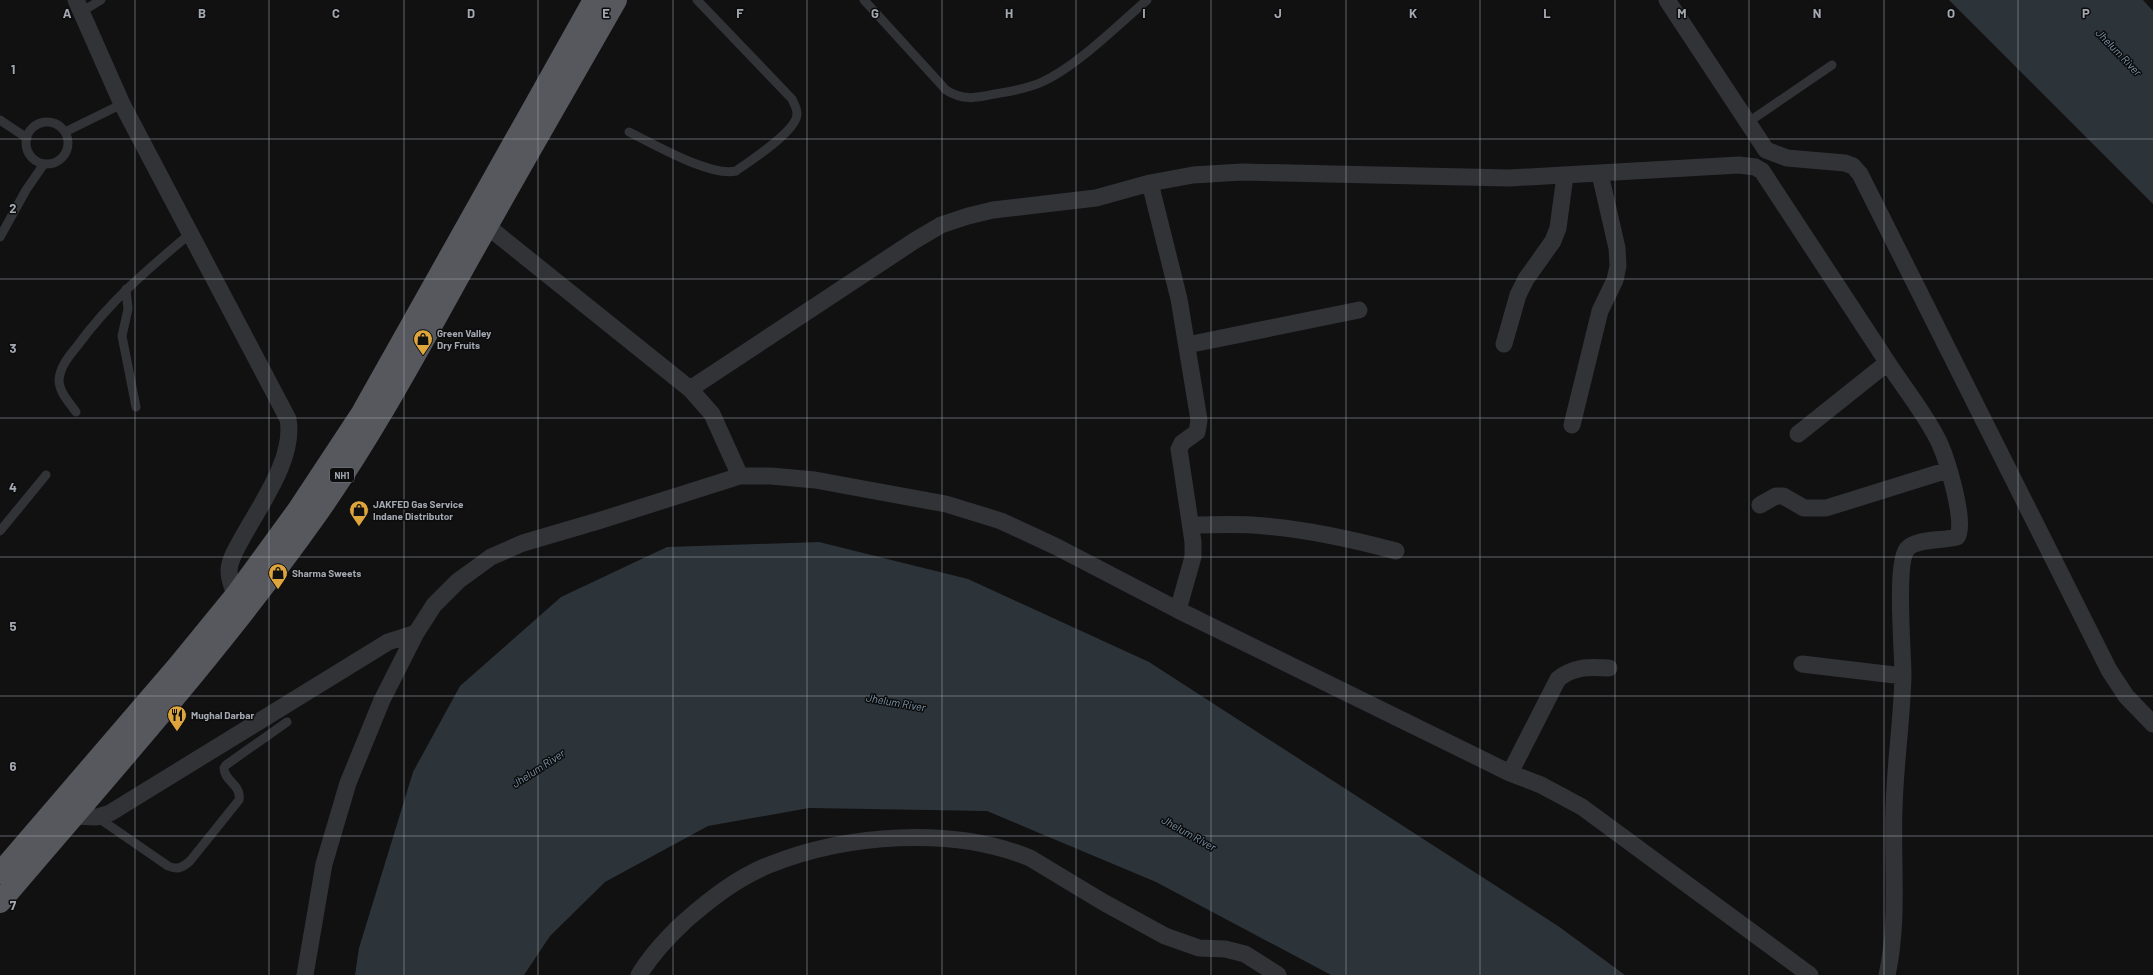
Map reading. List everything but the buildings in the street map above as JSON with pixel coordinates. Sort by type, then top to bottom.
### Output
[{"type":"highway","name":"NH1","points":[[0,902],[148,729],[240,603],[298,510],[362,413],[594,0]]},
{"type":"highway","name":"NH1","points":[[0,873],[178,666],[240,603],[314,517],[365,439],[616,0]]},
{"type":"street","points":[[1667,0],[1766,150],[1787,158],[1845,163],[1853,166],[1860,174],[2106,664],[2126,696],[2153,724]]},
{"type":"street","points":[[78,6],[122,104],[284,408],[290,432],[288,447],[268,490],[233,554],[229,569],[240,603]]},
{"type":"street","points":[[690,390],[941,225],[993,210],[1096,198],[1150,182],[1193,175],[1242,172],[1510,178],[1739,165],[1755,167],[1762,171],[1887,363],[1922,412],[1939,441],[1956,496],[1960,527],[1959,534],[1952,538],[1918,543],[1910,546],[1904,555],[1902,577],[1903,676],[1894,809],[1892,934],[1887,975]]},
{"type":"street","points":[[1572,425],[1600,311],[1615,280],[1618,266],[1617,248],[1600,174]]},
{"type":"street","points":[[1504,344],[1518,295],[1526,279],[1552,241],[1558,228],[1565,176]]},
{"type":"street","points":[[1150,182],[1179,299],[1199,420],[1197,432],[1182,443],[1179,449],[1191,525],[1193,557],[1178,610]]},
{"type":"street","points":[[487,226],[690,390],[712,414],[740,476]]},
{"type":"street","points":[[1187,345],[1358,310]]},
{"type":"street","points":[[1798,434],[1887,363]]},
{"type":"street","points":[[1760,505],[1776,496],[1783,496],[1804,508],[1826,508],[1948,470]]},
{"type":"street","points":[[305,975],[324,864],[348,783],[382,700],[416,633],[434,605],[453,586],[491,557],[536,539],[740,476],[771,476],[822,482],[946,504],[1001,521],[1057,547],[1178,610],[1510,773],[1541,785],[1582,807],[1810,975]]},
{"type":"street","points":[[1191,525],[1251,525],[1297,530],[1343,537],[1396,550]]},
{"type":"street","points":[[73,816],[97,817],[110,813],[388,642],[416,633]]},
{"type":"street","points":[[1802,664],[1903,676]]},
{"type":"street","points":[[1510,773],[1558,679],[1574,669],[1609,668]]},
{"type":"street","points":[[639,975],[646,963],[670,936],[700,908],[732,884],[769,865],[811,851],[854,843],[900,838],[945,839],[1001,848],[1018,853],[1030,858],[1103,902],[1165,936],[1199,948],[1226,949],[1245,954],[1278,975]]},
{"type":"lane","points":[[78,6],[101,0]]},
{"type":"lane","points":[[629,132],[712,171],[729,173],[736,171],[786,133],[794,123],[797,115],[792,99],[697,0]]},
{"type":"lane","points":[[864,0],[946,90],[962,98],[974,99],[1018,90],[1042,82],[1071,64],[1147,0]]},
{"type":"lane","points":[[1747,123],[1832,65]]},
{"type":"lane","points":[[65,132],[122,104]]},
{"type":"lane","points":[[0,120],[27,138]]},
{"type":"lane","points":[[54,123],[65,132],[68,145],[66,152],[57,161],[44,164],[37,162],[28,152],[27,138],[34,127],[40,124],[54,123]]},
{"type":"lane","points":[[0,237],[26,190],[44,164]]},
{"type":"lane","points":[[76,412],[61,390],[59,381],[62,369],[92,326],[126,289],[191,233]]},
{"type":"lane","points":[[126,289],[128,309],[122,336],[136,407]]},
{"type":"lane","points":[[0,531],[46,475]]},
{"type":"lane","points":[[97,817],[168,866],[174,869],[181,868],[190,861],[239,800],[238,789],[225,776],[224,768],[226,764],[287,722]]},
{"type":"water","name":"Jhelum River","points":[[1949,0],[2143,0],[2153,11],[2153,204]]},
{"type":"water","name":"Jhelum River","points":[[819,542],[968,579],[1149,662],[1558,926],[1625,975],[1331,975],[1156,882],[987,811],[809,808],[708,826],[605,882],[550,936],[524,975],[355,975],[359,948],[413,772],[460,686],[561,597],[667,547]]},
{"type":"place","name":"Green Valley Dry Fruits","points":[[423,356]]},
{"type":"place","name":"JAKFED Gas Service Indane Distributor","points":[[359,527]]},
{"type":"place","name":"Sharma Sweets","points":[[278,590]]},
{"type":"place","name":"Mughal Darbar","points":[[177,732]]}]
